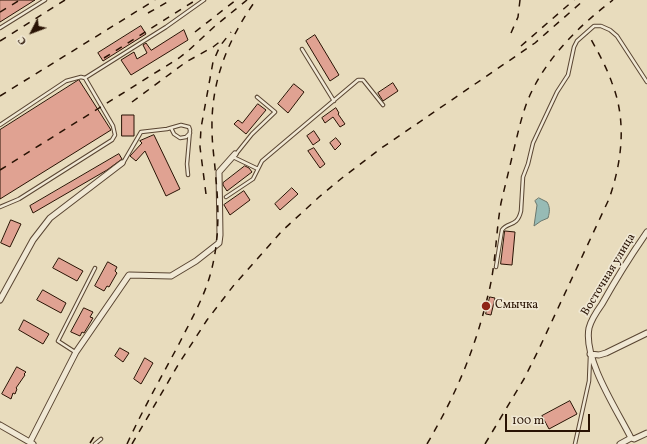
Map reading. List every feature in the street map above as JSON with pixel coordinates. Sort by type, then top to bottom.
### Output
[{"type":"street","points":[[0,425],[32,443],[76,352],[129,275],[171,276],[196,261],[216,246],[220,240],[219,172],[234,156]]},
{"type":"street","points":[[0,300],[33,240],[47,221],[122,163]]},
{"type":"street","name":"Восточная улица","points":[[634,440],[598,374],[590,354],[589,330],[618,274],[647,232]]},
{"type":"street","points":[[590,354],[598,355],[606,353],[647,333]]},
{"type":"street","points":[[620,444],[634,440],[647,433]]},
{"type":"lane","points":[[0,28],[45,0]]},
{"type":"lane","points":[[0,125],[66,81],[81,77],[85,78],[166,27],[204,0]]},
{"type":"lane","points":[[496,267],[502,230],[505,226],[514,223],[522,211],[523,177],[533,143],[568,75],[574,47],[577,41],[594,26],[601,26],[610,30],[617,36],[647,82]]},
{"type":"lane","points":[[302,50],[334,100]]},
{"type":"lane","points":[[0,207],[19,199],[112,140],[115,135],[113,126],[85,78]]},
{"type":"lane","points":[[226,197],[253,178],[262,162],[358,80],[363,80],[383,105]]},
{"type":"lane","points":[[257,97],[275,112],[252,134],[234,156],[258,169]]},
{"type":"lane","points":[[122,163],[141,132],[171,128],[181,125],[189,127],[190,133],[187,164],[188,175]]},
{"type":"lane","points":[[171,128],[174,134],[180,138],[186,138],[190,133]]},
{"type":"lane","points":[[76,352],[58,340],[95,268]]},
{"type":"lane","points":[[575,444],[589,381],[590,354]]},
{"type":"lane","points":[[95,444],[101,439]]},
{"type":"water","points":[[539,198],[547,202],[549,213],[548,218],[534,226],[537,205],[535,201]]},
{"type":"building","points":[[0,0],[35,0],[0,22]]},
{"type":"building","points":[[141,26],[146,34],[103,61],[98,53]]},
{"type":"building","points":[[184,30],[188,40],[131,75],[121,60],[134,52],[137,59],[147,53],[143,45],[146,43],[151,50]]},
{"type":"building","points":[[315,35],[339,75],[330,81],[306,41]]},
{"type":"building","points":[[79,80],[111,130],[0,199],[0,130]]},
{"type":"building","points":[[393,83],[398,91],[383,101],[378,93]]},
{"type":"building","points":[[294,84],[304,92],[288,113],[278,104]]},
{"type":"building","points":[[258,104],[266,110],[246,134],[234,124],[238,120],[242,123]]},
{"type":"building","points":[[336,108],[345,124],[340,127],[333,117],[325,123],[322,118]]},
{"type":"building","points":[[122,115],[134,115],[134,136],[122,136]]},
{"type":"building","points":[[314,131],[320,140],[313,145],[307,136]]},
{"type":"building","points":[[154,135],[180,189],[166,196],[145,151],[136,161],[130,156],[142,143],[140,141]]},
{"type":"building","points":[[336,138],[341,144],[335,150],[330,143]]},
{"type":"building","points":[[314,148],[325,164],[320,168],[308,151]]},
{"type":"building","points":[[119,154],[122,159],[107,170],[33,213],[30,206]]},
{"type":"building","points":[[245,166],[252,172],[227,191],[223,183]]},
{"type":"building","points":[[292,188],[298,194],[280,210],[275,204]]},
{"type":"building","points":[[244,191],[250,200],[230,215],[224,205]]},
{"type":"building","points":[[11,220],[21,224],[10,247],[1,243]]},
{"type":"building","points":[[505,231],[515,232],[512,265],[501,264]]},
{"type":"building","points":[[59,258],[83,271],[77,281],[53,268]]},
{"type":"building","points":[[108,262],[117,267],[115,271],[117,273],[109,287],[107,286],[104,291],[95,286]]},
{"type":"building","points":[[43,290],[66,303],[61,313],[37,300]]},
{"type":"building","points":[[490,297],[495,298],[491,315],[486,314]]},
{"type":"building","points":[[84,308],[93,312],[90,317],[93,318],[84,333],[82,332],[80,336],[71,332]]},
{"type":"building","points":[[24,320],[49,334],[43,344],[19,330]]},
{"type":"building","points":[[120,348],[129,353],[123,362],[115,356]]},
{"type":"building","points":[[145,358],[153,363],[141,384],[134,379]]},
{"type":"building","points":[[17,367],[26,372],[11,399],[2,394]]},
{"type":"building","points":[[570,401],[577,414],[549,429],[542,416]]},
{"type":"railway","points":[[0,12],[20,0]]},
{"type":"railway","points":[[0,41],[65,0]]},
{"type":"railway","points":[[0,96],[155,0]]},
{"type":"railway","points":[[148,13],[171,0]]},
{"type":"railway","points":[[104,58],[196,0]]},
{"type":"railway","points":[[195,32],[236,0]]},
{"type":"railway","points":[[0,170],[179,58],[247,0]]},
{"type":"railway","points":[[127,444],[194,315],[209,278],[216,246],[218,224],[217,191],[212,135],[212,111],[218,77],[223,61],[237,30],[256,0]]},
{"type":"railway","points":[[511,33],[518,17],[520,0]]},
{"type":"railway","points":[[521,46],[574,0]]},
{"type":"railway","points":[[132,444],[178,365],[207,320],[234,285],[282,231],[342,178],[380,149],[535,43],[584,0]]},
{"type":"railway","points":[[427,444],[457,387],[472,349],[485,309],[492,276],[501,203],[520,123],[530,95],[537,81],[555,54],[577,31],[613,0]]},
{"type":"railway","points":[[206,194],[200,147],[201,128],[213,62],[220,46],[231,32]]},
{"type":"railway","points":[[485,444],[524,379],[538,351],[609,199],[617,171],[621,141],[620,112],[617,97],[610,77],[588,34]]},
{"type":"railway","points":[[132,102],[186,62],[213,47],[222,40]]},
{"type":"railway","points":[[90,443],[97,432]]},
{"type":"place","name":"Смычка","points":[[486,306]]}]
